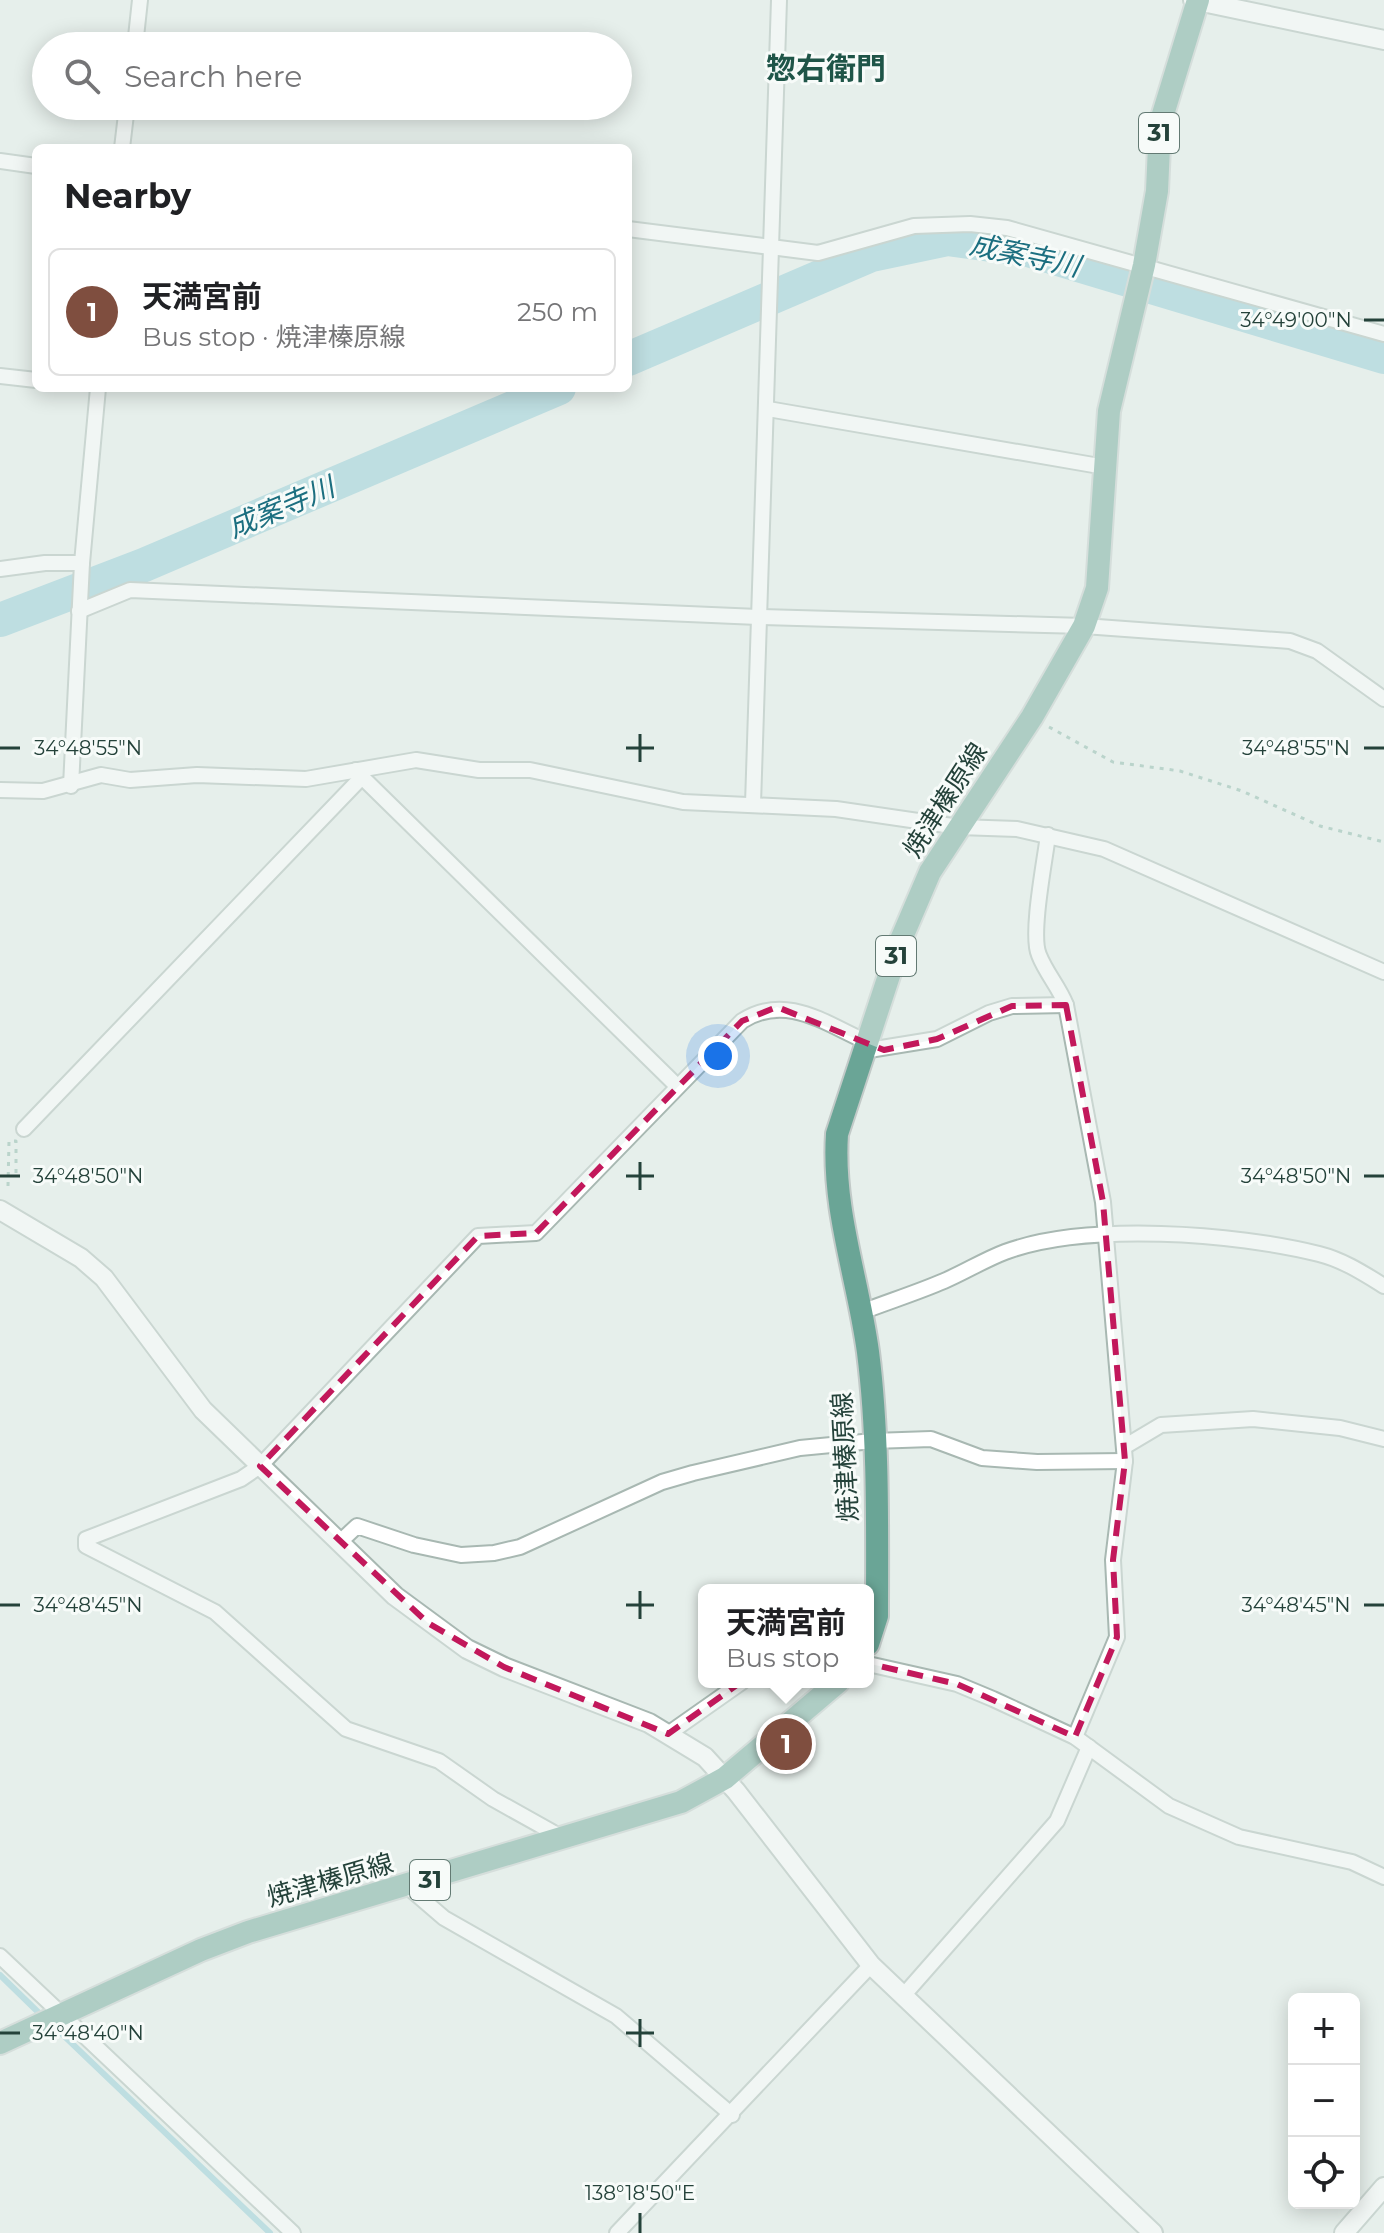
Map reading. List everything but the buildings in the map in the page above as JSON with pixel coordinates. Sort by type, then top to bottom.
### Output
[{"type":"main road","name":"焼津榛原線","points":[[874,1625],[877,1616],[868,1351],[840,1219],[835,1167],[843,1110],[900,942],[930,872],[1032,717],[1084,626],[1097,588],[1109,411],[1144,268],[1157,191],[1160,124],[1196,0]]},
{"type":"main road","name":"焼津榛原線","points":[[0,2043],[61,2012],[248,1932],[408,1887],[681,1802],[725,1778],[831,1688]]},
{"type":"street","points":[[137,32],[140,0]]},
{"type":"street","points":[[753,804],[779,0]]},
{"type":"street","points":[[1196,0],[1384,40]]},
{"type":"street","points":[[122,144],[125,120]]},
{"type":"street","points":[[0,161],[32,165]]},
{"type":"street","points":[[632,229],[770,244],[818,253],[914,226],[970,224],[1034,234],[1144,268],[1384,334]]},
{"type":"street","points":[[0,376],[32,380]]},
{"type":"street","points":[[71,786],[82,563],[98,392]]},
{"type":"street","points":[[768,409],[1105,467]]},
{"type":"street","points":[[0,569],[45,563],[82,563]]},
{"type":"street","points":[[79,611],[130,590],[758,617],[1084,626],[1290,641],[1317,651],[1384,699]]},
{"type":"street","points":[[0,790],[43,791],[71,786],[101,775],[130,780],[197,775],[306,779],[359,773],[416,760],[479,770],[530,770],[683,802],[836,809],[959,827],[1017,829],[1104,849],[1384,972]]},
{"type":"street","points":[[359,773],[677,1086]]},
{"type":"street","points":[[24,1129],[359,773]]},
{"type":"street","points":[[1048,835],[1038,907],[1037,953],[1060,987],[1066,1005],[1107,1236],[1125,1454],[1113,1560],[1117,1637],[1075,1737]]},
{"type":"street","points":[[564,1839],[493,1799],[439,1761],[346,1729],[215,1612],[86,1546],[86,1539],[241,1479],[260,1466],[478,1236],[536,1233],[742,1021],[758,1011],[777,1007],[803,1014],[865,1047],[937,1039],[989,1013],[1012,1006],[1066,1005]]},
{"type":"street","points":[[0,1210],[81,1258],[104,1278],[132,1311],[182,1384],[260,1466],[395,1596],[467,1649],[504,1667],[649,1723],[705,1757],[725,1778],[871,1965],[1153,2233]]},
{"type":"street","points":[[859,1313],[945,1281],[1006,1252],[1063,1238],[1230,1238],[1304,1251],[1346,1263],[1384,1286]]},
{"type":"street","points":[[340,1542],[357,1526],[414,1545],[461,1555],[494,1553],[520,1547],[682,1476],[800,1448],[931,1439],[982,1458],[1009,1460],[1125,1454],[1161,1425],[1253,1419],[1340,1428],[1384,1439]]},
{"type":"street","points":[[874,1665],[957,1684],[1075,1737],[1169,1806],[1239,1837],[1352,1862],[1384,1877]]},
{"type":"street","points":[[668,1734],[733,1688]]},
{"type":"street","points":[[903,1996],[1057,1821],[1089,1747]]},
{"type":"street","points":[[408,1887],[444,1918],[616,2016],[732,2115]]},
{"type":"street","points":[[0,1956],[293,2233]]},
{"type":"street","points":[[617,2233],[871,1965]]},
{"type":"street","points":[[1344,2233],[1384,2187]]},
{"type":"path","points":[[1032,717],[1113,762],[1180,771],[1242,791],[1320,826],[1384,842]]},
{"type":"path","points":[[8,1186],[9,1141],[16,1141],[16,1179]]},
{"type":"highlighted area","points":[[1066,1005],[1103,1202],[1125,1461],[1113,1560],[1117,1637],[1075,1737],[957,1684],[862,1662],[823,1638],[791,1634],[751,1675],[668,1734],[504,1667],[428,1623],[260,1466],[478,1236],[536,1233],[742,1021],[777,1007],[884,1050],[937,1039],[1012,1006]]},
{"type":"waterway","name":"成案寺川","points":[[632,357],[871,255],[947,239],[1028,250],[1384,357]]},
{"type":"waterway","name":"成案寺川","points":[[0,620],[144,565],[550,392]]},
{"type":"waterway","points":[[0,1975],[38,2012]]},
{"type":"waterway","points":[[61,2033],[270,2233]]},
{"type":"place","name":"天満宮前","points":[[786,1744]]},
{"type":"district","name":"惣右衛門","points":[[826,69]]}]
